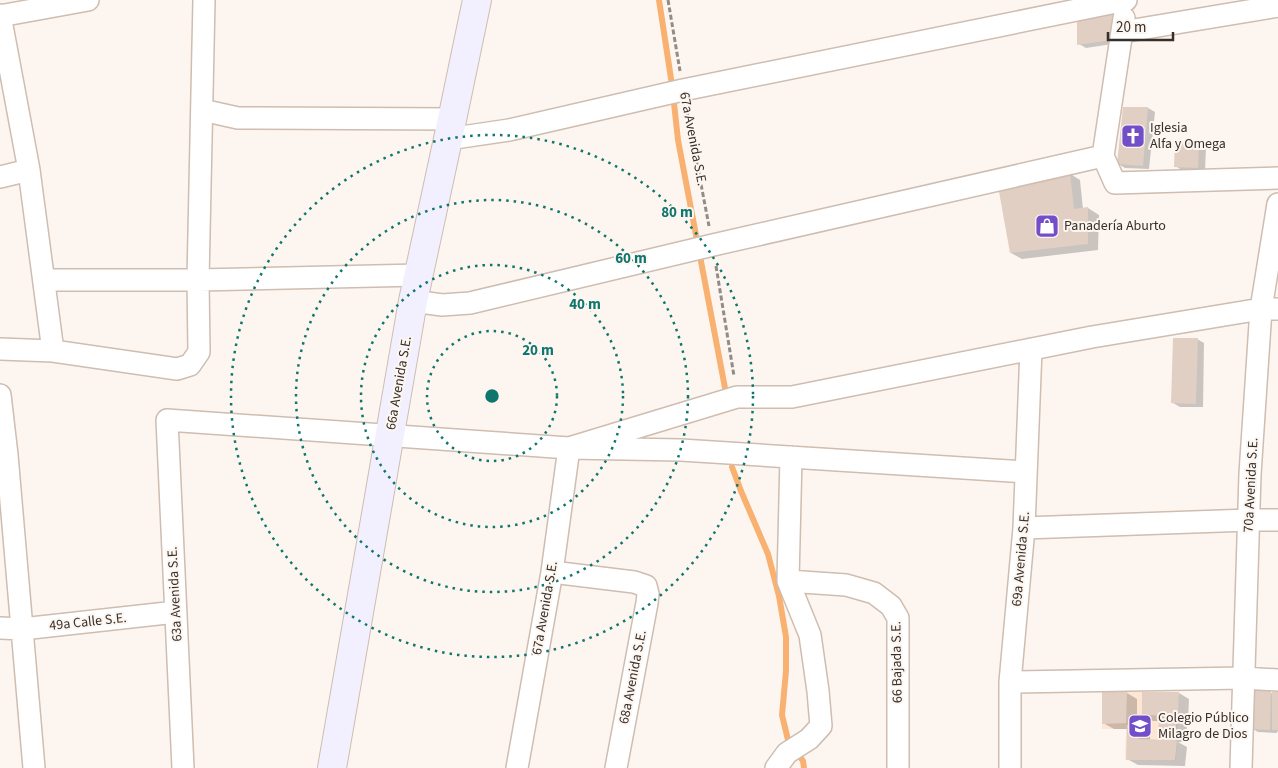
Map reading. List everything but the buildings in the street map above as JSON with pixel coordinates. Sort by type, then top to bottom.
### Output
[{"type":"street","points":[[54,351],[29,170],[0,15],[88,0]]},
{"type":"street","points":[[0,349],[54,351],[177,370],[190,365],[199,352],[198,280],[204,0]]},
{"type":"street","name":"66a Avenida S.E.","points":[[332,768],[413,301],[477,0]]},
{"type":"street","points":[[202,110],[238,118],[450,129],[509,130],[683,90],[1126,0],[1103,156],[1115,183],[1278,178]]},
{"type":"street","points":[[1122,32],[1278,6]]},
{"type":"street","points":[[413,301],[442,306],[470,303],[1103,156]]},
{"type":"street","points":[[0,177],[29,170]]},
{"type":"street","name":"70a Avenida S.E.","points":[[1241,768],[1250,474],[1270,309],[1278,204]]},
{"type":"street","points":[[44,280],[198,280],[419,275]]},
{"type":"street","points":[[569,448],[737,397],[792,397],[1092,337],[1270,309]]},
{"type":"street","name":"69a Avenida S.E.","points":[[1010,768],[1010,682],[1024,528],[1031,349]]},
{"type":"street","points":[[0,394],[34,768]]},
{"type":"street","name":"63a Avenida S.E.","points":[[183,768],[167,420],[390,435]]},
{"type":"street","points":[[390,435],[569,448],[681,450],[1026,472]]},
{"type":"street","name":"67a Avenida S.E.","points":[[517,768],[552,572],[569,448]]},
{"type":"street","points":[[776,768],[788,754],[809,739],[821,726],[810,635],[788,581],[791,457]]},
{"type":"street","points":[[1024,528],[1278,520]]},
{"type":"street","name":"68a Avenida S.E.","points":[[552,572],[634,582],[646,586],[648,594],[647,603],[616,768]]},
{"type":"street","name":"66 Bajada S.E.","points":[[788,581],[846,585],[874,593],[891,606],[898,618],[898,768]]},
{"type":"street","name":"49a Calle S.E.","points":[[0,628],[22,629],[176,612]]},
{"type":"street","points":[[1010,682],[1243,678],[1278,680]]},
{"type":"path","name":"67a Avenida S.E.","points":[[668,0],[713,246],[737,397]]},
{"type":"shaded area","name":"Colegio Público Milagro de Dios","points":[[1102,692],[1179,692],[1176,760],[1125,759],[1126,729],[1102,729]]},
{"type":"waterway","points":[[659,0],[678,140],[725,388]]},
{"type":"waterway","points":[[732,467],[768,554],[779,596],[786,637],[786,671],[782,715],[788,740],[803,761],[804,768]]},
{"type":"place","name":"Iglesia Alfa y Omega","points":[[1133,136]]},
{"type":"place","name":"Panadería Aburto","points":[[1047,226]]},
{"type":"place","name":"Colegio Público Milagro de Dios","points":[[1140,726]]}]
